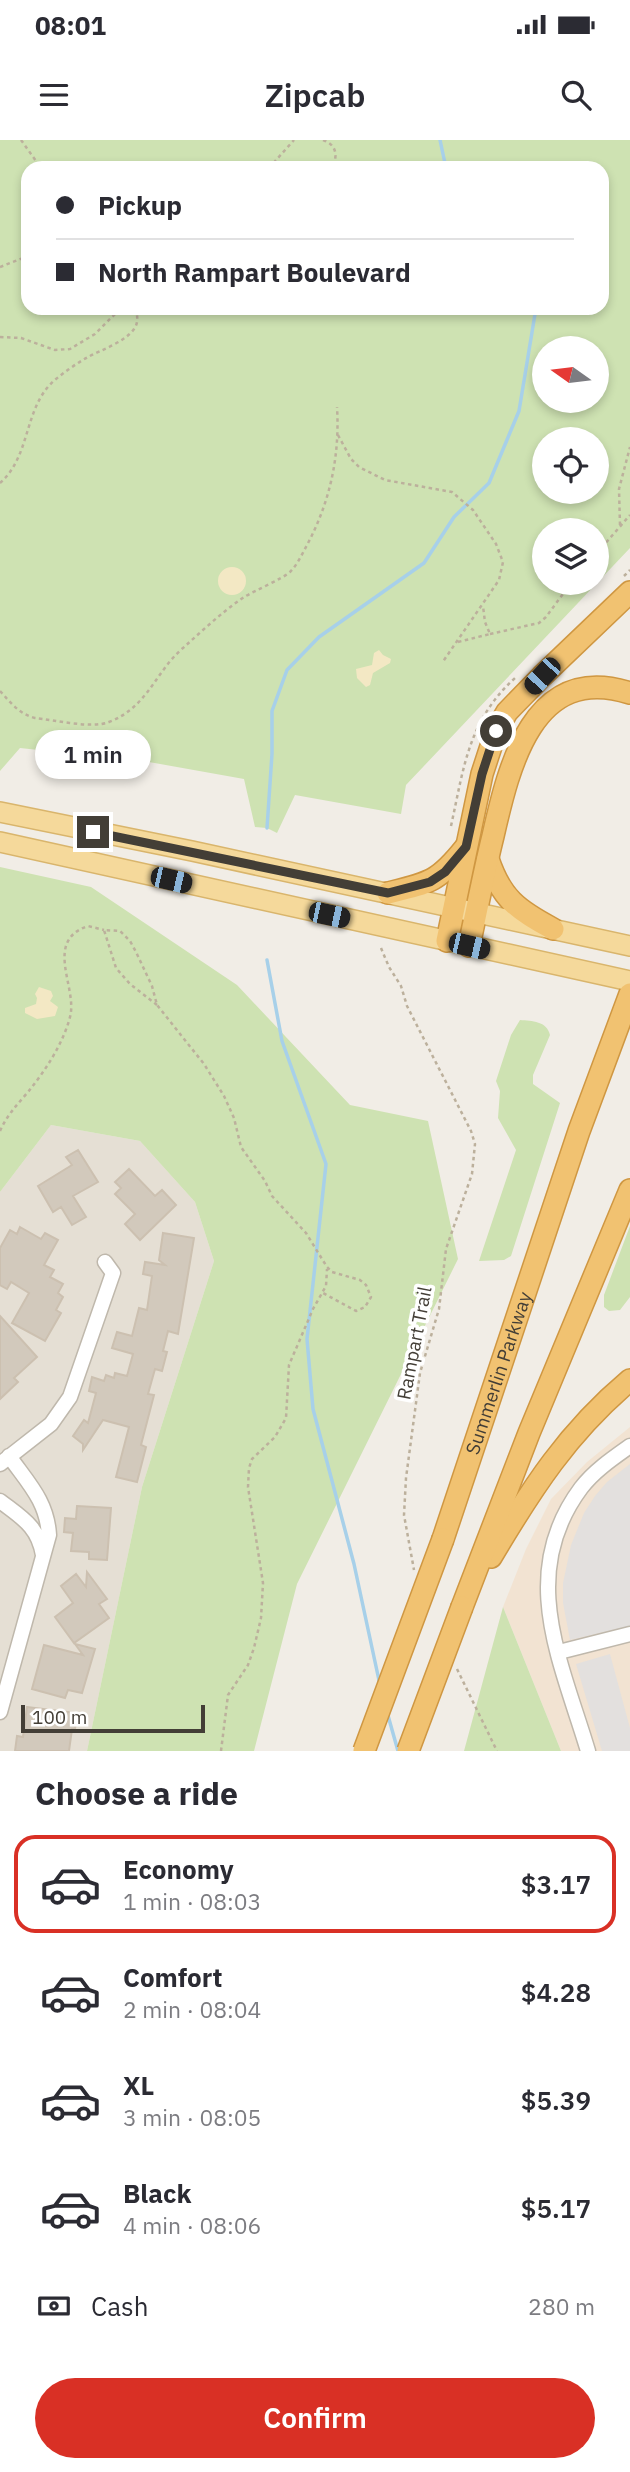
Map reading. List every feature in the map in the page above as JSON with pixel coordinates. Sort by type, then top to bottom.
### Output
[{"type":"highway","points":[[447,941],[487,756],[496,731],[507,712],[630,592]]},
{"type":"highway","points":[[469,946],[500,805],[515,754],[527,730],[537,716],[555,701],[579,691],[601,687],[630,693]]},
{"type":"highway","points":[[388,893],[430,882],[445,872],[466,847]]},
{"type":"highway","points":[[488,858],[504,895],[529,916],[553,929]]},
{"type":"highway","name":"Summerlin Parkway","points":[[363,1751],[443,1539],[579,1131],[630,995]]},
{"type":"highway","points":[[408,1751],[461,1606],[630,1190]]},
{"type":"highway","points":[[461,1606],[554,1458],[596,1411],[630,1381]]},
{"type":"main road","points":[[0,812],[630,946]]},
{"type":"main road","points":[[0,842],[630,981]]},
{"type":"street","points":[[0,1712],[49,1535],[44,1504],[5,1460],[51,1424],[70,1396],[113,1273],[105,1262]]},
{"type":"street","points":[[588,1751],[551,1627],[546,1591],[549,1562],[556,1537],[581,1488],[603,1466],[630,1446]]},
{"type":"street","points":[[0,1501],[34,1528],[41,1541],[41,1569]]},
{"type":"street","points":[[559,1652],[630,1634]]},
{"type":"path","points":[[21,140],[36,161]]},
{"type":"path","points":[[275,161],[294,140]]},
{"type":"path","points":[[323,140],[335,148],[335,161]]},
{"type":"path","points":[[0,267],[21,259]]},
{"type":"path","points":[[0,337],[21,338],[55,350],[70,349],[95,334],[114,315]]},
{"type":"path","points":[[0,483],[16,466],[26,443],[33,412],[44,391],[84,359],[129,335],[135,328],[137,315]]},
{"type":"path","points":[[0,691],[15,709],[35,718],[98,725],[108,723],[132,709],[152,690],[181,649],[240,600],[292,570],[316,530],[330,494],[338,435],[337,407]]},
{"type":"path","points":[[338,435],[351,459],[359,467],[385,480],[447,490],[472,510],[496,544],[503,562],[499,580],[442,663]]},
{"type":"path","points":[[620,525],[619,489],[630,447]]},
{"type":"path","points":[[609,538],[630,515]]},
{"type":"path","points":[[458,642],[539,623],[562,595]]},
{"type":"path","points":[[483,603],[483,613],[490,634]]},
{"type":"path","points":[[0,1131],[8,1114],[28,1092],[51,1058],[71,1016],[71,998],[64,960],[71,937],[88,926],[120,931],[130,941],[152,986],[157,1004],[204,1064],[224,1096],[234,1118],[241,1147],[265,1181],[272,1196],[306,1233],[327,1267],[340,1275],[360,1280],[366,1285],[371,1297],[365,1307],[356,1311],[323,1293]]},
{"type":"path","points":[[104,930],[116,968],[149,1000],[157,1004]]},
{"type":"path","name":"Rampart Trail","points":[[381,948],[475,1144],[472,1174],[446,1249],[439,1309],[420,1373],[407,1465],[404,1515],[413,1569],[418,1581]]},
{"type":"path","points":[[221,1751],[228,1695],[248,1665],[262,1609],[262,1575],[248,1487],[249,1468],[252,1459],[275,1437],[286,1418],[289,1365],[313,1309],[323,1293],[328,1279],[327,1267]]},
{"type":"path","points":[[456,1667],[497,1751]]},
{"type":"shaded area","points":[[51,1125],[140,1141],[195,1202],[214,1261],[142,1487],[87,1751],[0,1751],[0,1192]]},
{"type":"shaded area","points":[[630,1427],[630,1751],[561,1751],[503,1607],[526,1549],[551,1499],[587,1462]]},
{"type":"shaded area","points":[[630,1464],[630,1626],[570,1640],[563,1603],[563,1583],[571,1545],[584,1513],[595,1496],[607,1482]]},
{"type":"shaded area","points":[[610,1654],[630,1728],[630,1751],[602,1751],[576,1664]]},
{"type":"green space","points":[[0,140],[630,140],[630,548],[609,570],[609,518],[532,518],[532,595],[586,595],[406,785],[401,814],[295,795],[277,833],[267,828],[255,827],[244,779],[149,762],[20,748],[0,771]]},
{"type":"green space","points":[[0,867],[91,887],[237,985],[350,1105],[428,1121],[458,1259],[297,1584],[254,1751],[87,1751],[142,1487],[214,1261],[195,1202],[140,1141],[51,1125],[0,1192]]},
{"type":"green space","points":[[520,1020],[538,1023],[548,1030],[550,1035],[533,1075],[533,1084],[560,1103],[511,1256],[504,1260],[479,1261],[516,1150],[498,1118],[500,1091],[496,1081],[511,1035]]},
{"type":"green space","points":[[630,1226],[630,1297],[620,1310],[609,1311],[604,1307],[604,1295]]},
{"type":"green space","points":[[503,1607],[561,1751],[464,1751]]},
{"type":"sand","points":[[232,567],[242,571],[246,581],[242,591],[232,595],[222,591],[218,581],[222,571]]},
{"type":"sand","points":[[379,650],[391,659],[390,663],[373,673],[370,685],[366,687],[357,678],[356,669],[372,665],[374,653]]},
{"type":"sand","points":[[39,987],[51,991],[53,996],[50,1001],[58,1007],[55,1016],[37,1019],[25,1013],[25,1008],[36,1004],[35,994]]},
{"type":"building","points":[[78,1150],[98,1182],[73,1196],[86,1217],[72,1225],[61,1207],[53,1212],[38,1186],[72,1165],[66,1157]]},
{"type":"building","points":[[129,1169],[155,1196],[162,1190],[176,1205],[140,1240],[125,1224],[135,1214],[115,1194],[121,1188],[115,1182]]},
{"type":"building","points":[[20,1227],[41,1239],[45,1233],[58,1240],[44,1265],[54,1270],[50,1277],[63,1284],[58,1293],[63,1297],[56,1310],[61,1313],[45,1341],[12,1323],[29,1293],[11,1282],[7,1289],[0,1285],[0,1248],[10,1230],[17,1234]]},
{"type":"building","points":[[163,1233],[194,1238],[178,1334],[168,1331],[163,1351],[167,1352],[162,1371],[155,1369],[148,1394],[154,1395],[141,1445],[146,1447],[137,1482],[116,1477],[129,1427],[103,1420],[83,1450],[83,1444],[73,1436],[84,1420],[88,1423],[96,1393],[89,1391],[92,1377],[104,1381],[106,1375],[114,1378],[115,1373],[127,1376],[133,1354],[112,1348],[117,1332],[132,1336],[139,1308],[147,1310],[152,1276],[143,1274],[145,1262],[165,1265],[159,1260]]},
{"type":"building","points":[[0,1316],[37,1357],[14,1378],[18,1382],[0,1399]]},
{"type":"building","points":[[77,1506],[111,1508],[107,1560],[89,1559],[89,1552],[71,1551],[73,1533],[64,1532],[65,1518],[76,1519]]},
{"type":"building","points":[[87,1572],[107,1599],[99,1604],[109,1618],[74,1643],[55,1617],[73,1603],[61,1586],[76,1574],[86,1587]]},
{"type":"building","points":[[75,1644],[95,1649],[82,1693],[68,1690],[65,1698],[32,1689],[44,1645],[83,1655]]},
{"type":"building","points":[[27,1707],[77,1713],[69,1751],[15,1751],[17,1736],[23,1737]]},
{"type":"waterway","points":[[440,140],[444,161]]},
{"type":"waterway","points":[[267,828],[272,711],[287,670],[319,637],[424,563],[454,517],[489,483],[519,411],[535,315]]},
{"type":"waterway","points":[[267,960],[282,1041],[326,1164],[307,1339],[313,1409],[354,1564],[380,1685]]},
{"type":"waterway","points":[[387,1712],[398,1751]]},
{"type":"route","points":[[93,832],[388,893],[415,887],[430,882],[445,872],[466,847],[482,774],[496,731]]}]
